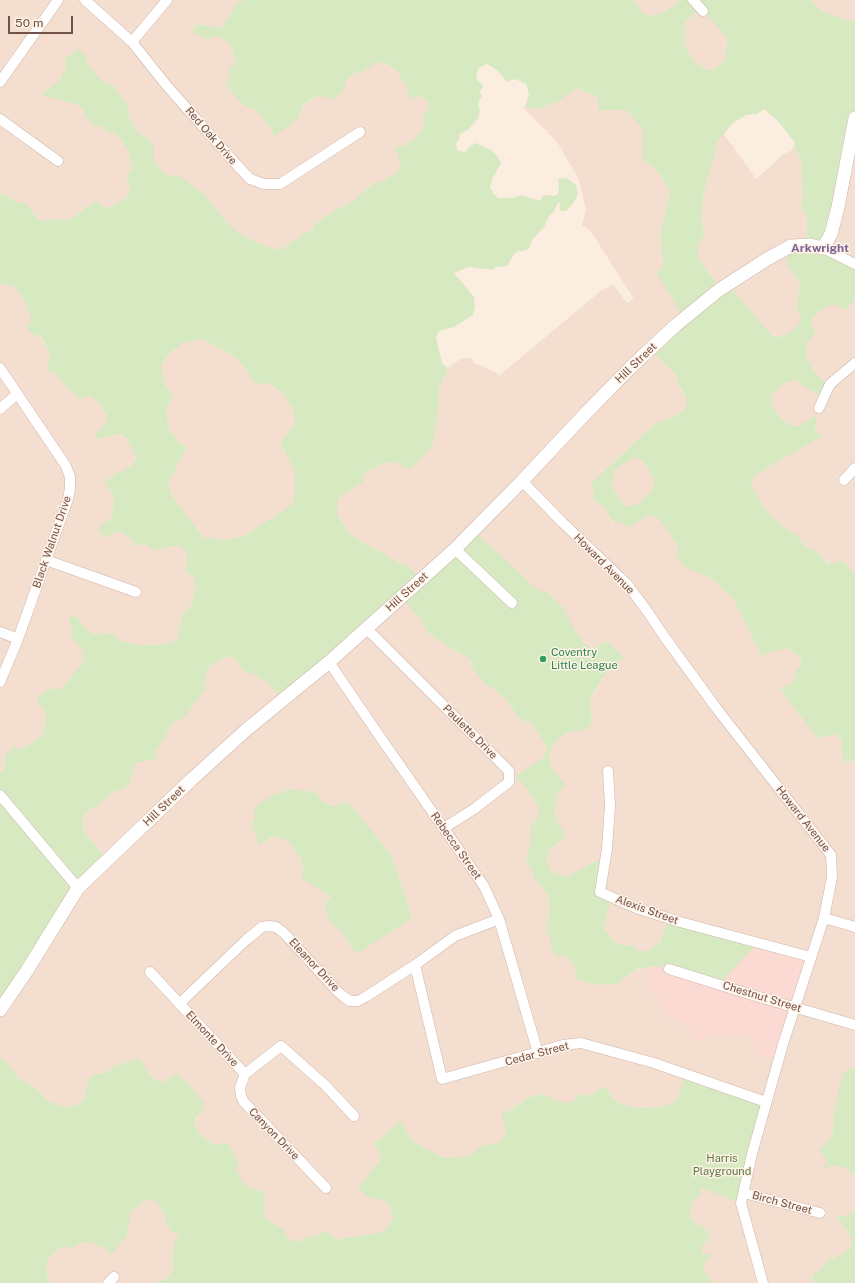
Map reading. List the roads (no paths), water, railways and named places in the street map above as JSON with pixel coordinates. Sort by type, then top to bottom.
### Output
[{"type":"street","points":[[2,77],[58,0]]},
{"type":"street","name":"Red Oak Drive","points":[[85,0],[132,42],[167,86],[236,166],[250,179],[264,184],[280,184],[360,132]]},
{"type":"street","points":[[132,42],[167,0]]},
{"type":"street","points":[[693,0],[703,11]]},
{"type":"street","points":[[823,248],[831,234],[838,207],[855,118]]},
{"type":"street","points":[[0,119],[58,161]]},
{"type":"street","name":"Hill Street","points":[[0,1010],[26,972],[78,888],[196,775],[246,730],[329,662],[455,550],[632,366],[676,325],[719,290],[767,259],[791,246],[810,245],[823,248],[855,264]]},
{"type":"street","points":[[820,408],[830,384],[855,363]]},
{"type":"street","name":"Black Walnut Drive","points":[[0,368],[66,466],[70,477],[68,499],[18,639],[0,682]]},
{"type":"street","points":[[0,409],[17,394]]},
{"type":"street","points":[[844,480],[855,468]]},
{"type":"street","name":"Howard Avenue","points":[[522,481],[562,522],[626,583],[717,709],[831,855],[832,877],[824,918],[796,1008],[783,1044],[766,1102],[741,1203],[763,1283]]},
{"type":"street","points":[[455,550],[512,603]]},
{"type":"street","points":[[46,560],[136,592]]},
{"type":"street","name":"Paulette Drive","points":[[366,628],[509,771],[509,782],[474,809],[444,828]]},
{"type":"street","points":[[0,632],[18,639]]},
{"type":"street","name":"Rebecca Street","points":[[329,662],[484,886],[499,919],[538,1053]]},
{"type":"street","name":"Alexis Street","points":[[608,771],[610,805],[607,849],[600,892],[636,908],[680,922],[811,957]]},
{"type":"street","points":[[0,795],[78,888]]},
{"type":"street","points":[[824,918],[855,927]]},
{"type":"street","name":"Eleanor Drive","points":[[179,1004],[262,927],[276,927],[284,933],[337,991],[350,1001],[358,1001],[455,936],[499,919]]},
{"type":"street","name":"Cedar Street","points":[[415,964],[442,1079],[563,1045],[581,1043],[654,1063],[766,1102]]},
{"type":"street","name":"Chestnut Street","points":[[669,969],[855,1025]]},
{"type":"street","points":[[150,972],[179,1004]]},
{"type":"street","name":"Elmonte Drive","points":[[179,1004],[245,1074]]},
{"type":"street","points":[[245,1074],[281,1046],[326,1086],[354,1116]]},
{"type":"street","name":"Canyon Drive","points":[[245,1074],[240,1088],[241,1096],[244,1102],[326,1188]]},
{"type":"street","name":"Birch Street","points":[[744,1193],[820,1213]]},
{"type":"place","name":"Coventry Little League","points":[[543,659]]},
{"type":"district","name":"Arkwright","points":[[820,248]]},
{"type":"park label","name":"Harris Playground","points":[[722,1165]]}]
